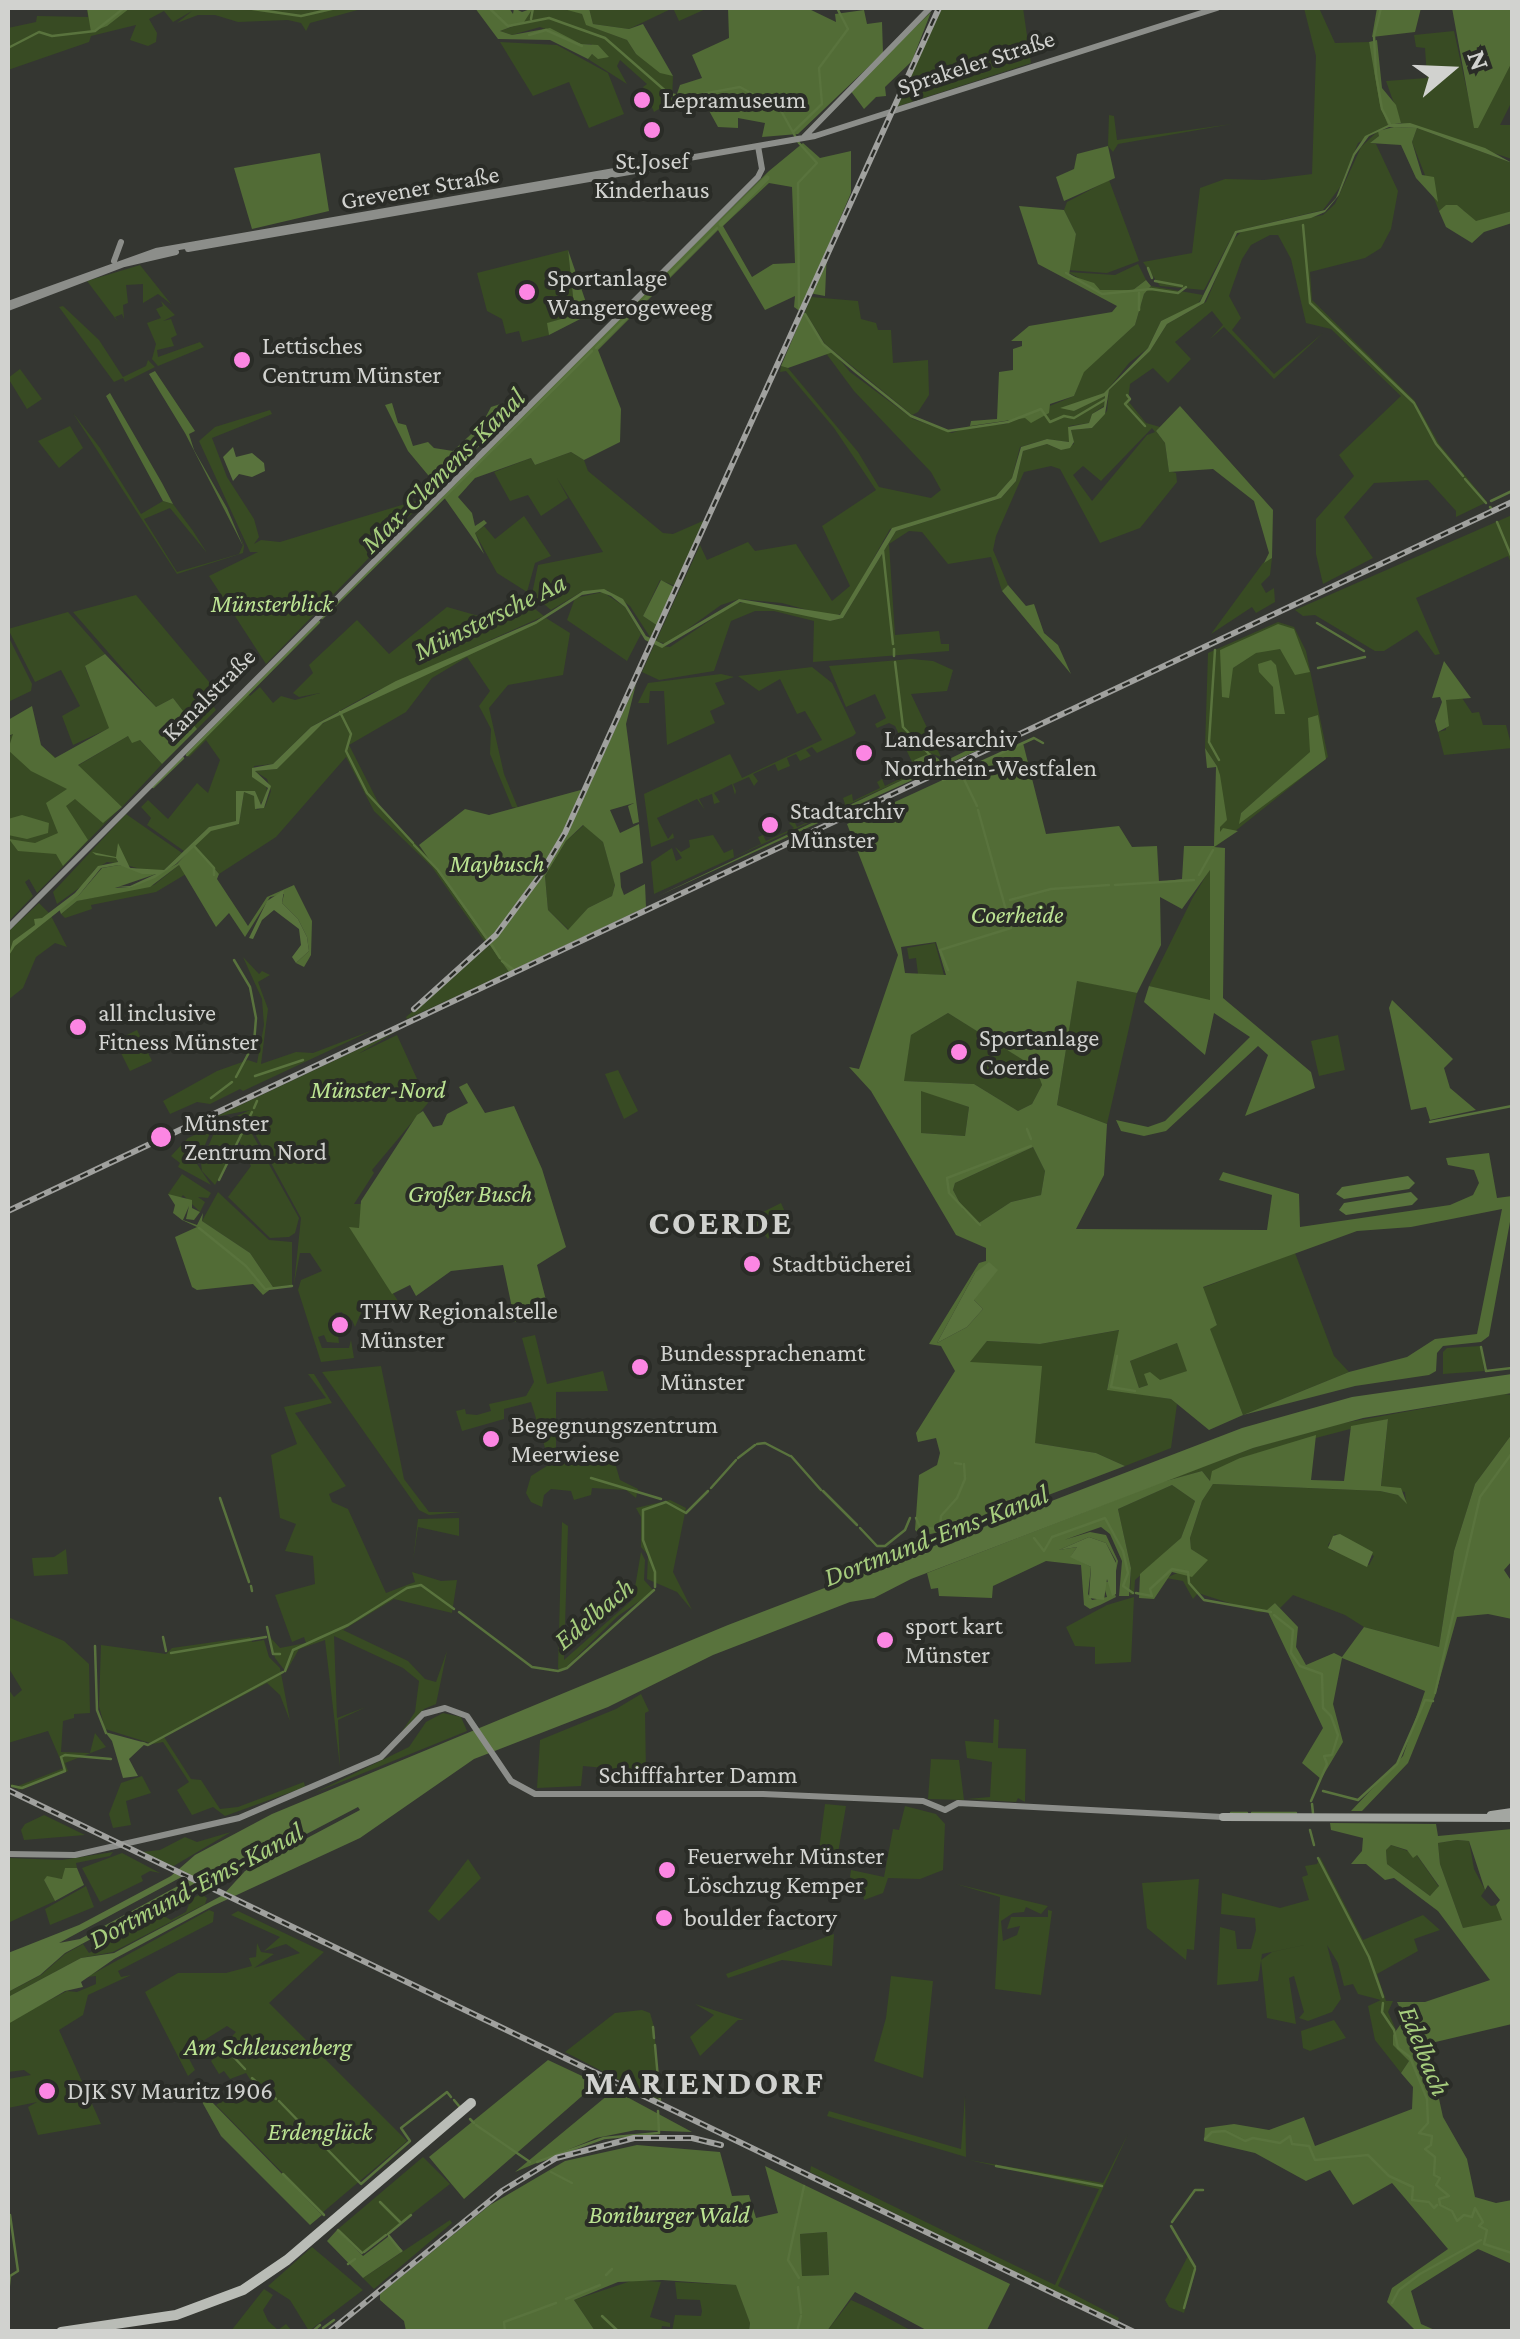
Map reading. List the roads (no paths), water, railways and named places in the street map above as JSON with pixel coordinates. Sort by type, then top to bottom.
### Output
[{"type":"highway","points":[[61,2332],[176,2315],[244,2290],[287,2260],[471,2103]]},
{"type":"main road","points":[[800,139],[930,8]]},
{"type":"main road","name":"Sprakeler Straße","points":[[800,139],[1217,8]]},
{"type":"main road","name":"Grevener Straße","points":[[8,306],[113,262],[800,139]]},
{"type":"main road","name":"Kanalstraße","points":[[8,928],[758,177],[758,146]]},
{"type":"main road","name":"Grevener Straße","points":[[8,306],[128,260],[718,153]]},
{"type":"main road","points":[[113,262],[121,242]]},
{"type":"main road","name":"Schifffahrter Damm","points":[[8,1854],[57,1856],[102,1850],[239,1818],[373,1761],[398,1745],[419,1719],[433,1710],[458,1710],[475,1726],[515,1786],[537,1795],[763,1794],[924,1802],[945,1810],[958,1804],[1222,1817],[1462,1820],[1512,1815]]},
{"type":"waterway","points":[[8,48],[39,32],[52,36],[95,31],[124,8]]},
{"type":"waterway","points":[[246,8],[301,16],[336,8]]},
{"type":"waterway","points":[[489,8],[508,26],[549,18],[605,38],[669,94],[686,97],[740,87],[780,109],[799,143],[817,163],[798,183],[799,309]]},
{"type":"waterway","points":[[531,19],[533,8]]},
{"type":"waterway","points":[[793,132],[822,104],[819,68],[848,29],[837,8]]},
{"type":"waterway","points":[[1381,8],[1374,36],[1376,74],[1382,109],[1391,126]]},
{"type":"waterway","points":[[529,35],[546,30],[582,46]]},
{"type":"waterway","name":"Max-Clemens-Kanal","points":[[721,224],[767,178]]},
{"type":"waterway","points":[[1303,225],[1310,303],[1414,403],[1436,444],[1463,476]]},
{"type":"waterway","name":"Max-Clemens-Kanal","points":[[596,348],[717,228]]},
{"type":"waterway","points":[[1148,268],[1152,278]]},
{"type":"waterway","points":[[1066,273],[1102,294],[1151,289],[1178,293],[1186,287]]},
{"type":"waterway","points":[[1155,281],[1182,286]]},
{"type":"waterway","points":[[1139,293],[1139,310]]},
{"type":"waterway","points":[[805,314],[823,344],[856,372],[911,416],[948,431],[1008,422],[1041,409],[1050,422],[1064,416],[1074,418],[1106,399]]},
{"type":"waterway","name":"Max-Clemens-Kanal","points":[[322,618],[592,351]]},
{"type":"waterway","points":[[1127,395],[1130,399],[1125,404],[1145,426]]},
{"type":"waterway","points":[[1465,479],[1486,503]]},
{"type":"waterway","points":[[1491,501],[1512,491]]},
{"type":"waterway","points":[[1497,522],[1512,558]]},
{"type":"waterway","points":[[883,551],[893,644]]},
{"type":"waterway","name":"Max-Clemens-Kanal","points":[[187,755],[319,622]]},
{"type":"waterway","points":[[1317,623],[1364,651]]},
{"type":"waterway","points":[[894,649],[894,656]]},
{"type":"waterway","points":[[1215,650],[1209,742],[1219,760]]},
{"type":"waterway","points":[[1318,668],[1365,657]]},
{"type":"waterway","points":[[895,662],[903,727],[931,756],[938,771]]},
{"type":"waterway","points":[[340,712],[351,734],[346,751],[367,793],[413,843]]},
{"type":"waterway","points":[[966,769],[1034,738],[1043,743]]},
{"type":"waterway","name":"Max-Clemens-Kanal","points":[[153,787],[183,758]]},
{"type":"waterway","points":[[943,780],[961,773],[977,806]]},
{"type":"waterway","points":[[948,970],[940,950],[1011,928],[978,810]]},
{"type":"waterway","points":[[414,845],[438,870],[488,940]]},
{"type":"waterway","points":[[194,846],[214,868],[214,875]]},
{"type":"waterway","points":[[1199,875],[1213,850]]},
{"type":"waterway","points":[[1115,885],[1194,880]]},
{"type":"waterway","points":[[1010,900],[1051,889],[1109,885]]},
{"type":"waterway","points":[[491,944],[500,958]]},
{"type":"waterway","points":[[234,960],[250,987],[256,1018],[254,1043],[236,1077]]},
{"type":"waterway","points":[[502,961],[514,970]]},
{"type":"waterway","points":[[255,1076],[303,1060]]},
{"type":"waterway","points":[[211,1098],[232,1082]]},
{"type":"waterway","points":[[254,1108],[257,1101]]},
{"type":"waterway","points":[[1430,1122],[1512,1106]]},
{"type":"waterway","points":[[248,1120],[252,1112]]},
{"type":"waterway","points":[[1027,1129],[1031,1139]]},
{"type":"waterway","points":[[219,1180],[243,1131]]},
{"type":"waterway","points":[[980,1225],[949,1193],[947,1178],[1031,1146]]},
{"type":"waterway","points":[[199,1228],[246,1266],[265,1289]]},
{"type":"waterway","points":[[267,1289],[292,1286]]},
{"type":"waterway","points":[[1481,1347],[1486,1371],[1512,1368]]},
{"type":"waterway","points":[[1117,1356],[1111,1387],[1135,1391]]},
{"type":"waterway","name":"Edelbach","points":[[757,1444],[765,1443],[790,1456]]},
{"type":"waterway","name":"Edelbach","points":[[738,1458],[755,1445]]},
{"type":"waterway","points":[[1435,1693],[1480,1497],[1512,1453]]},
{"type":"waterway","name":"Edelbach","points":[[791,1456],[821,1490]]},
{"type":"waterway","name":"Edelbach","points":[[711,1488],[736,1460]]},
{"type":"waterway","points":[[955,1463],[961,1464]]},
{"type":"waterway","name":"Dortmund-Ems-Kanal","points":[[940,1527],[941,1516],[957,1498],[965,1479],[964,1464]]},
{"type":"waterway","points":[[591,1478],[661,1499]]},
{"type":"waterway","name":"Edelbach","points":[[655,1587],[655,1572],[643,1540],[643,1510],[666,1502],[686,1513],[708,1491]]},
{"type":"waterway","name":"Edelbach","points":[[823,1491],[857,1525]]},
{"type":"waterway","points":[[220,1498],[249,1582]]},
{"type":"waterway","name":"Edelbach","points":[[993,1515],[1019,1506]]},
{"type":"waterway","name":"Edelbach","points":[[916,1518],[920,1527],[935,1529],[991,1515]]},
{"type":"waterway","name":"Edelbach","points":[[860,1528],[877,1546],[885,1546],[905,1530],[910,1518]]},
{"type":"waterway","name":"Edelbach","points":[[1034,1538],[1044,1551],[1052,1537],[1105,1518],[1123,1551],[1128,1573],[1123,1586],[1133,1593]]},
{"type":"waterway","name":"Edelbach","points":[[1136,1593],[1152,1596],[1150,1589],[1172,1569],[1188,1572],[1189,1583],[1204,1600],[1271,1612]]},
{"type":"waterway","name":"Edelbach","points":[[285,1671],[293,1650],[348,1625],[407,1588],[421,1585],[454,1609]]},
{"type":"waterway","points":[[251,1586],[252,1591]]},
{"type":"waterway","name":"Edelbach","points":[[459,1612],[532,1667],[558,1671],[567,1668],[654,1590]]},
{"type":"waterway","name":"Edelbach","points":[[1274,1615],[1293,1630],[1291,1653],[1300,1666],[1322,1674],[1323,1708],[1331,1716],[1338,1735],[1332,1755],[1324,1756],[1327,1764],[1311,1801]]},
{"type":"waterway","points":[[267,1627],[273,1654],[280,1654]]},
{"type":"waterway","points":[[163,1637],[166,1651]]},
{"type":"waterway","points":[[171,1653],[266,1637]]},
{"type":"waterway","points":[[95,1646],[97,1710],[106,1733]]},
{"type":"waterway","name":"Edelbach","points":[[142,1743],[148,1745],[283,1672]]},
{"type":"waterway","points":[[1323,1791],[1358,1800],[1397,1764],[1425,1700],[1433,1701]]},
{"type":"waterway","name":"Edelbach","points":[[12,1786],[22,1788],[65,1771],[61,1757],[65,1755],[111,1759]]},
{"type":"waterway","name":"Edelbach","points":[[1312,1804],[1313,1813]]},
{"type":"waterway","points":[[1231,1813],[1247,1813]]},
{"type":"waterway","points":[[1252,1813],[1296,1813]]},
{"type":"waterway","name":"Edelbach","points":[[1310,1830],[1314,1845]]},
{"type":"waterway","name":"Edelbach","points":[[1318,1858],[1369,1957],[1383,1997]]},
{"type":"waterway","name":"Edelbach","points":[[1383,2003],[1382,2012],[1394,2030],[1398,2048],[1410,2057],[1427,2099],[1428,2123],[1419,2133],[1432,2136],[1431,2145],[1425,2149],[1435,2157],[1434,2175],[1440,2178],[1436,2185],[1449,2196],[1439,2199],[1440,2204]]},
{"type":"waterway","points":[[653,2027],[654,2038]]},
{"type":"waterway","points":[[655,2045],[660,2101]]},
{"type":"waterway","points":[[228,2051],[245,2069]]},
{"type":"waterway","points":[[252,2078],[276,2099]]},
{"type":"waterway","points":[[324,2146],[361,2184],[410,2141],[401,2128],[447,2092],[451,2097]]},
{"type":"waterway","points":[[454,2100],[459,2106]]},
{"type":"waterway","points":[[279,2101],[313,2136]]},
{"type":"waterway","points":[[537,2162],[604,2138],[659,2133],[658,2111]]},
{"type":"waterway","points":[[470,2119],[474,2123]]},
{"type":"waterway","points":[[476,2125],[530,2162]]},
{"type":"waterway","points":[[1205,2139],[1212,2132],[1225,2131],[1245,2141],[1253,2138],[1280,2143],[1290,2136],[1292,2144],[1309,2146],[1315,2160],[1368,2155],[1389,2176],[1413,2187],[1412,2200],[1429,2202],[1434,2208],[1437,2205]]},
{"type":"waterway","points":[[996,2166],[1102,2186]]},
{"type":"waterway","points":[[551,2172],[572,2183]]},
{"type":"waterway","points":[[283,2174],[324,2215]]},
{"type":"waterway","points":[[799,2278],[788,2260],[804,2186]]},
{"type":"waterway","points":[[1172,2222],[1195,2190],[1203,2190]]},
{"type":"waterway","points":[[380,2202],[400,2222]]},
{"type":"waterway","name":"Edelbach","points":[[1440,2205],[1452,2211],[1457,2221],[1464,2215],[1472,2217],[1475,2208],[1483,2222],[1479,2226],[1487,2230],[1484,2244],[1512,2253]]},
{"type":"waterway","points":[[8,2293],[10,2276],[18,2271],[10,2215]]},
{"type":"waterway","points":[[388,2234],[411,2215]]},
{"type":"waterway","points":[[1171,2226],[1195,2267]]},
{"type":"waterway","points":[[338,2230],[362,2253]]},
{"type":"waterway","points":[[364,2252],[386,2235]]},
{"type":"waterway","points":[[389,2236],[401,2251]]},
{"type":"waterway","points":[[1392,2303],[1399,2290],[1420,2274],[1481,2240]]},
{"type":"waterway","points":[[348,2264],[355,2259]]},
{"type":"waterway","points":[[606,2275],[612,2269]]},
{"type":"waterway","points":[[1184,2308],[1195,2269]]},
{"type":"waterway","points":[[566,2299],[600,2285]]},
{"type":"waterway","points":[[798,2287],[801,2313]]},
{"type":"waterway","points":[[505,2332],[504,2322],[556,2303]]},
{"type":"waterway","points":[[602,2316],[619,2332]]},
{"type":"waterway","points":[[797,2332],[801,2316]]},
{"type":"waterway","points":[[323,2328],[334,2320]]},
{"type":"waterway","points":[[312,2332],[320,2325]]},
{"type":"railway","points":[[414,1009],[496,935],[539,877],[565,833],[939,8]]},
{"type":"railway","points":[[8,1211],[1512,502]]},
{"type":"railway","points":[[8,1790],[1134,2332]]},
{"type":"railway","points":[[329,2332],[502,2191],[556,2158],[634,2138],[692,2138],[721,2145]]},
{"type":"place","name":"Lepramuseum","points":[[642,100]]},
{"type":"place","name":"St.Josef Kinderhaus","points":[[652,130]]},
{"type":"place","name":"Sportanlage Wangerogeweeg","points":[[527,292]]},
{"type":"place","name":"Lettisches Centrum Münster","points":[[242,360]]},
{"type":"place","name":"Landesarchiv Nordrhein-Westfalen","points":[[864,753]]},
{"type":"place","name":"Stadtarchiv Münster","points":[[770,825]]},
{"type":"place","name":"all inclusive Fitness Münster","points":[[78,1027]]},
{"type":"place","name":"Sportanlage Coerde","points":[[959,1052]]},
{"type":"place","name":"Münster Zentrum Nord","points":[[161,1137]]},
{"type":"place","name":"Stadtbücherei","points":[[752,1264]]},
{"type":"place","name":"THW Regionalstelle Münster","points":[[340,1325]]},
{"type":"place","name":"Bundessprachenamt Münster","points":[[640,1367]]},
{"type":"place","name":"Begegnungszentrum Meerwiese","points":[[491,1439]]},
{"type":"place","name":"sport kart Münster","points":[[885,1640]]},
{"type":"place","name":"Feuerwehr Münster Löschzug Kemper","points":[[667,1870]]},
{"type":"place","name":"boulder factory","points":[[664,1918]]},
{"type":"place","name":"DJK SV Mauritz 1906","points":[[47,2091]]},
{"type":"district","name":"COERDE","points":[[721,1223]]},
{"type":"district","name":"MARIENDORF","points":[[705,2083]]},
{"type":"park label","name":"Münsterblick","points":[[272,604]]},
{"type":"park label","name":"Maybusch","points":[[497,864]]},
{"type":"park label","name":"Coerheide","points":[[1017,915]]},
{"type":"park label","name":"Münster-Nord","points":[[378,1090]]},
{"type":"park label","name":"Großer Busch","points":[[470,1194]]},
{"type":"park label","name":"Am Schleusenberg","points":[[268,2047]]},
{"type":"park label","name":"Erdenglück","points":[[320,2132]]},
{"type":"park label","name":"Boniburger Wald","points":[[669,2215]]},
{"type":"water label","name":"Münstersche Aa","points":[[490,617]]}]
